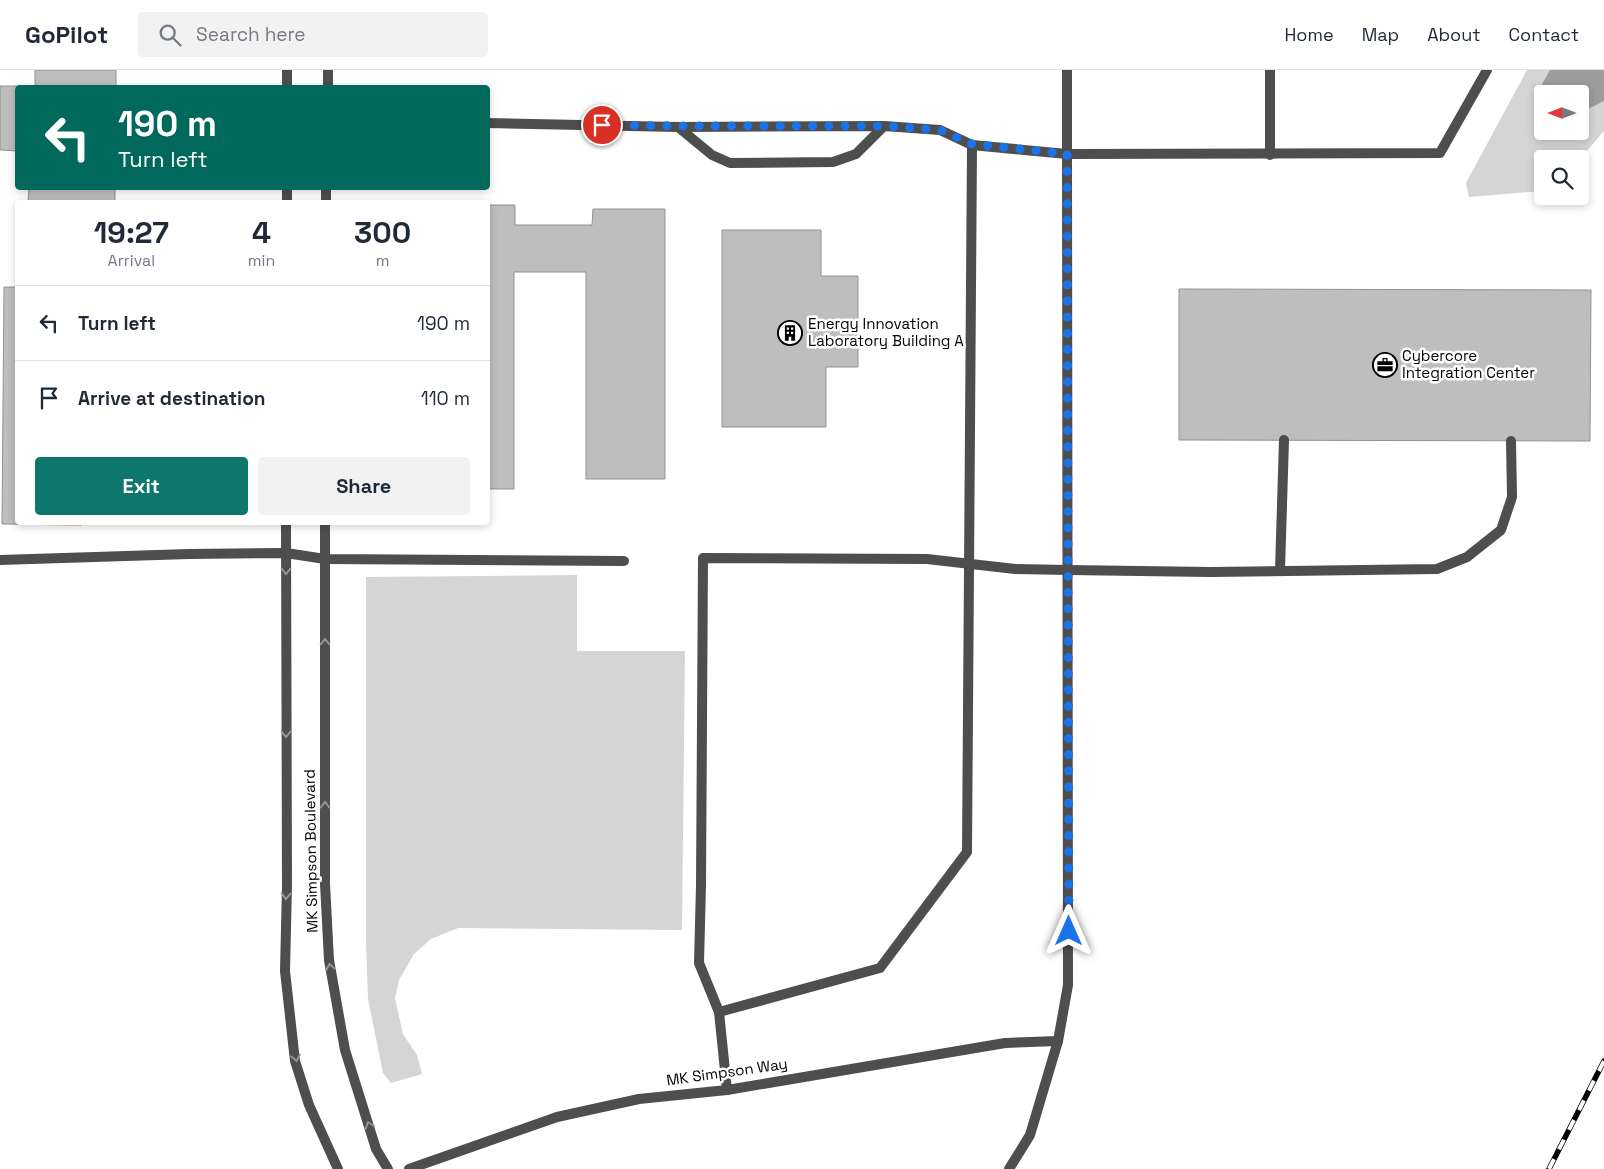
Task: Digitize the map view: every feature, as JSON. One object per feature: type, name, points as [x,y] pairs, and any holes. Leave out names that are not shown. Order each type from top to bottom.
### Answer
[{"type":"street","points":[[287,70],[287,85]]},
{"type":"street","points":[[328,70],[328,85]]},
{"type":"street","points":[[1009,1169],[1030,1134],[1058,1041],[1068,985],[1067,70]]},
{"type":"street","points":[[1270,70],[1270,154]]},
{"type":"street","points":[[490,123],[678,126],[884,126],[940,130],[972,144],[1067,154],[1440,153],[1487,70]]},
{"type":"street","points":[[678,126],[712,155],[730,162],[833,162],[856,154],[884,126]]},
{"type":"street","points":[[719,1012],[880,968],[968,852],[972,144]]},
{"type":"street","points":[[1280,570],[1284,440]]},
{"type":"street","points":[[727,1090],[719,1012],[699,963],[703,558],[927,559],[1015,570],[1200,572],[1437,570],[1467,557],[1501,530],[1512,497],[1511,441]]},
{"type":"street","name":"MK Simpson Boulevard","points":[[286,525],[285,971],[295,1061],[309,1105],[338,1169]]},
{"type":"street","name":"MK Simpson Boulevard","points":[[324,525],[325,884],[329,960],[345,1050],[376,1148],[388,1169]]},
{"type":"street","points":[[0,560],[286,553],[324,559],[624,561]]},
{"type":"street","name":"MK Simpson Way","points":[[409,1169],[557,1117],[639,1099],[727,1090],[1004,1043],[1058,1041]]},
{"type":"shaded area","points":[[1527,70],[1604,70],[1604,131],[1588,150],[1534,150],[1534,192],[1469,197],[1466,183]]},
{"type":"shaded area","points":[[1550,70],[1604,70],[1604,101],[1589,108],[1589,85],[1542,85]]},
{"type":"shaded area","points":[[577,575],[577,651],[685,651],[682,930],[458,928],[431,939],[414,954],[399,980],[395,998],[403,1034],[417,1055],[422,1074],[391,1083],[383,1073],[368,999],[366,941],[366,577]]},
{"type":"building","points":[[35,70],[116,70],[116,85],[35,85]]},
{"type":"building","points":[[0,86],[15,86],[15,151],[0,150]]},
{"type":"building","points":[[29,190],[115,190],[115,200],[28,200]]},
{"type":"building","points":[[490,205],[515,205],[515,225],[592,225],[593,209],[665,209],[665,479],[586,479],[586,272],[514,272],[514,489],[490,489]]},
{"type":"building","name":"Energy Innovation Laboratory Building A","points":[[722,230],[821,230],[821,276],[858,276],[858,367],[826,367],[826,427],[722,427]]},
{"type":"building","points":[[4,287],[15,287],[15,524],[2,524]]},
{"type":"building","name":"Cybercore Integration Center","points":[[1179,289],[1591,290],[1590,441],[1179,440]]},
{"type":"railway","points":[[1549,1169],[1604,1061]]},
{"type":"place","name":"Energy Innovation Laboratory Building A","points":[[790,333]]},
{"type":"place","name":"Cybercore Integration Center","points":[[1385,365]]},
{"type":"route","points":[[602,125],[884,126],[940,130],[972,144],[1067,154],[1069,931]]}]
